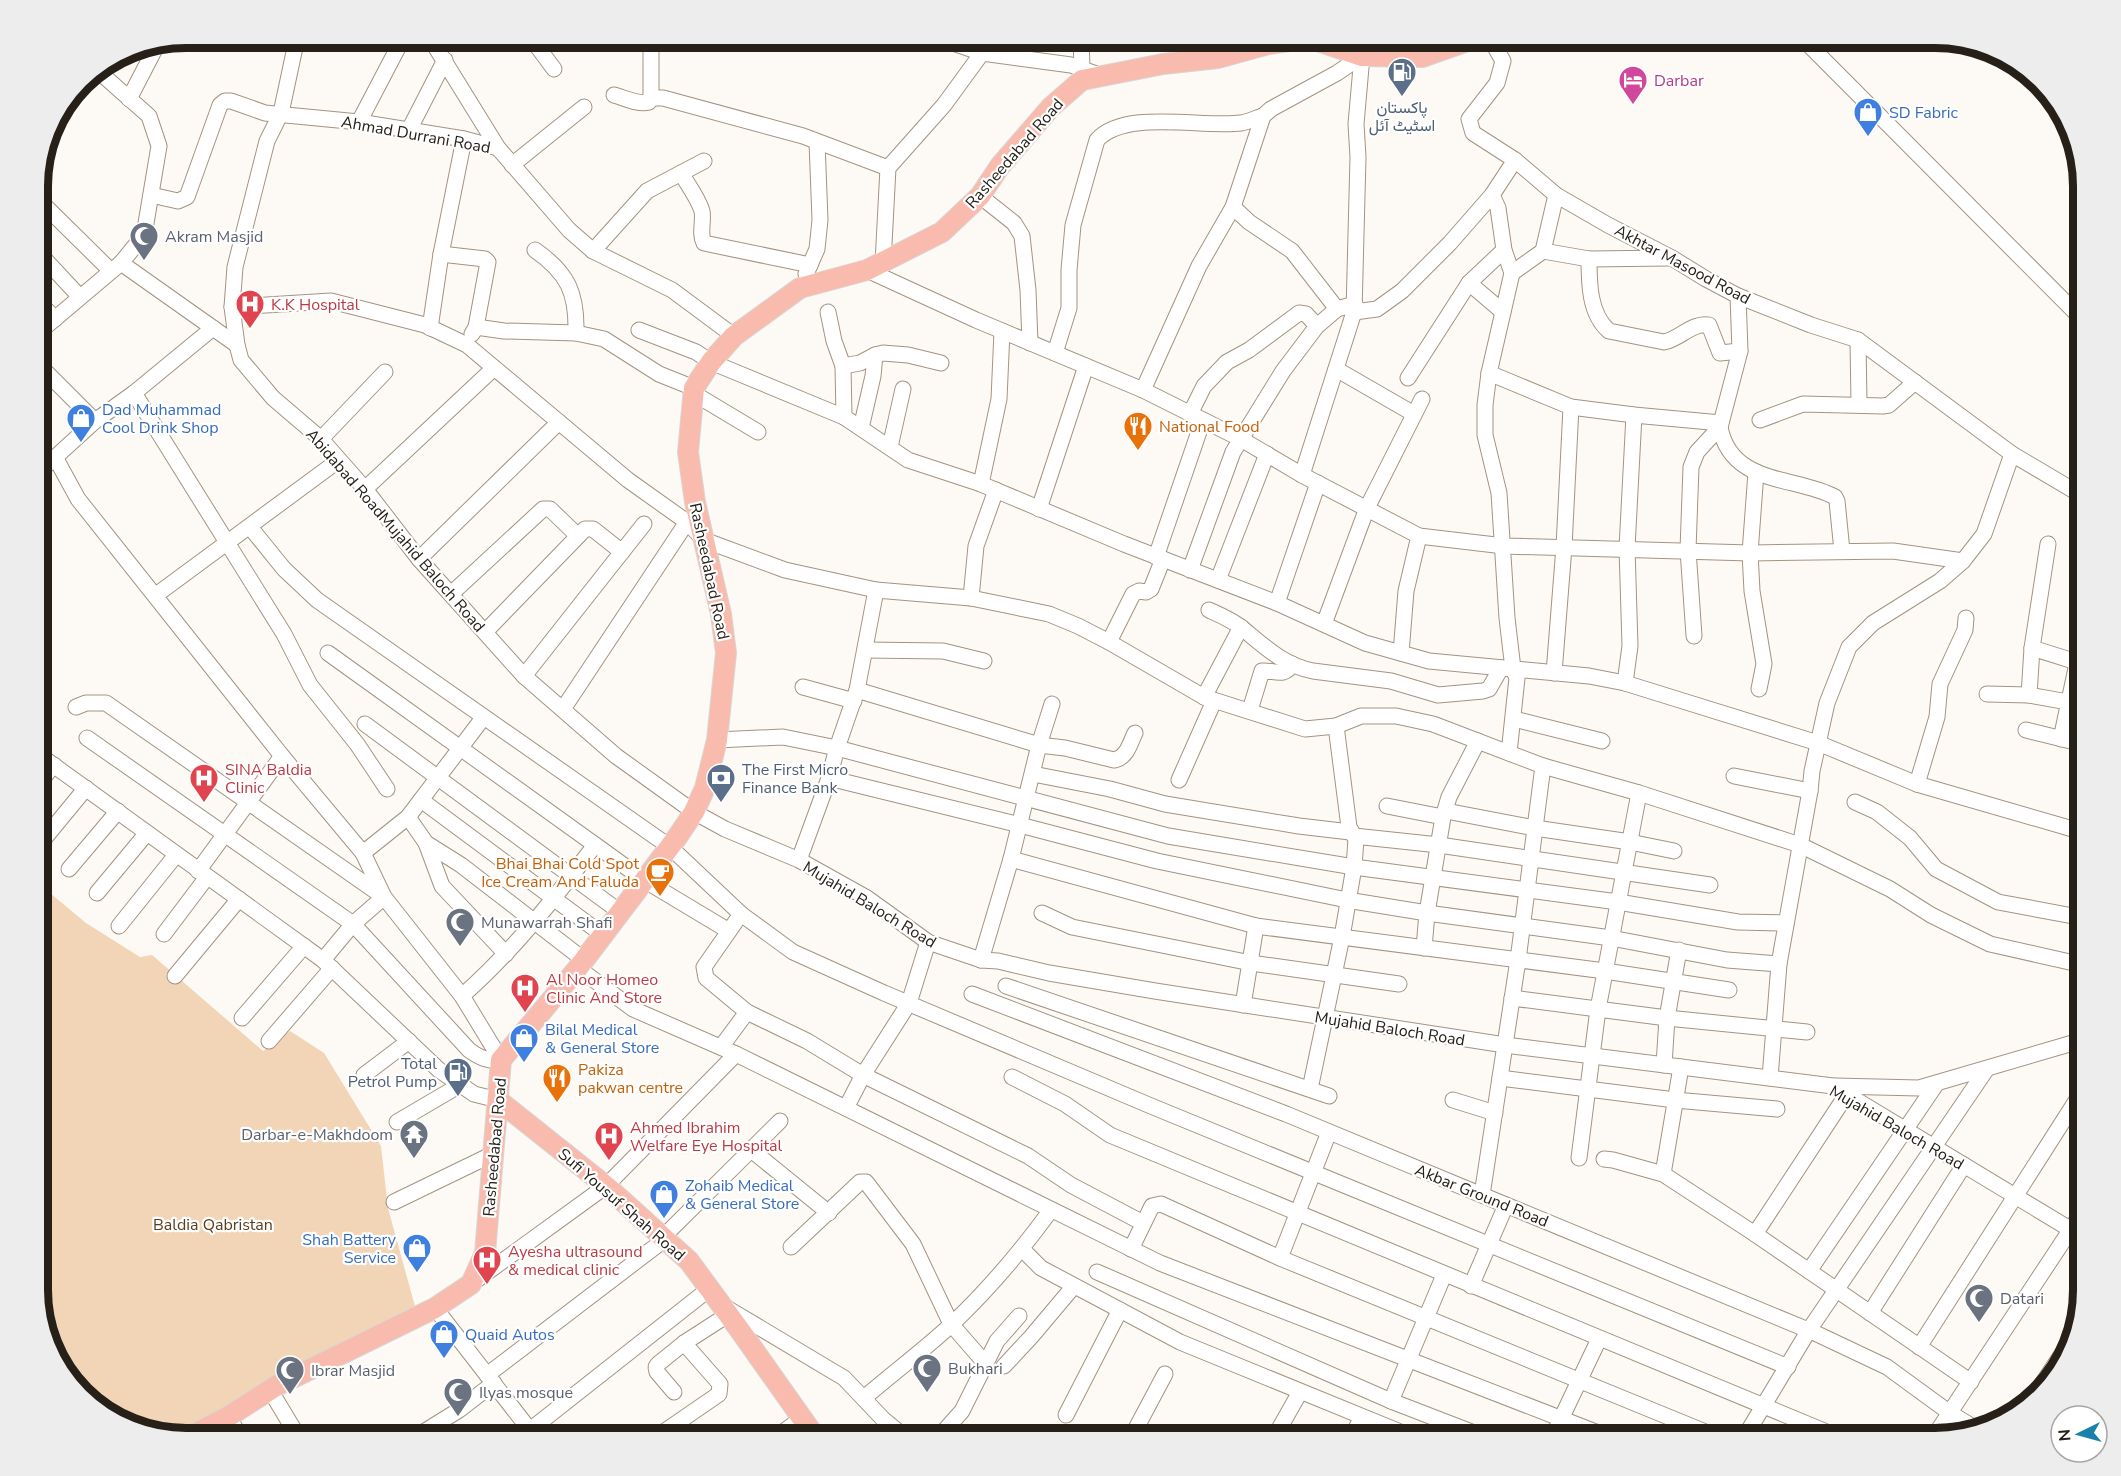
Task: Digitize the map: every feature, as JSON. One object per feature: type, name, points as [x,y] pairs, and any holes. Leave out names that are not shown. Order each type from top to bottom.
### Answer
[{"type":"main road","name":"Rasheedabad Road","points":[[471,1284],[485,1253],[501,1060],[581,964],[670,847],[694,812],[705,788],[717,740],[726,653],[721,614],[695,502],[687,452],[694,391],[711,363],[734,336],[800,288],[875,267],[942,232],[980,196],[1000,166],[1052,107],[1082,81],[1163,64],[1218,58],[1246,48]]},
{"type":"main road","name":"Rasheedabad Road","points":[[1338,48],[1362,56],[1422,57]]},
{"type":"main road","points":[[1422,57],[1432,48]]},
{"type":"main road","points":[[1422,57],[1448,48]]},
{"type":"main road","name":"Sufi Yousuf Shah Road","points":[[498,1100],[606,1186],[689,1261],[809,1428]]},
{"type":"main road","points":[[206,1428],[270,1390],[435,1308],[471,1284]]},
{"type":"street","name":"Abidabad RoadMujahid Baloch Road","points":[[295,48],[281,113],[267,141],[235,267],[232,307],[241,360],[273,398],[321,439],[365,489],[419,559],[524,676],[616,756],[694,812]]},
{"type":"street","points":[[359,122],[398,48]]},
{"type":"street","points":[[439,48],[498,148]]},
{"type":"street","points":[[538,48],[554,69]]},
{"type":"street","points":[[614,95],[646,104],[649,102],[651,98],[651,48]]},
{"type":"street","points":[[969,48],[982,52],[1071,65],[1102,76]]},
{"type":"street","points":[[1081,48],[1082,69]]},
{"type":"street","name":"Akhtar Masood Road","points":[[1496,48],[1503,61],[1497,83],[1469,119],[1473,133],[1515,160],[1556,195],[1706,279],[1738,296],[1811,325],[1858,340],[2013,454],[2073,489]]},
{"type":"street","points":[[1812,48],[2073,309]]},
{"type":"street","points":[[129,99],[153,52]]},
{"type":"street","points":[[982,52],[944,105],[888,168],[875,267],[1002,331],[1143,390],[1242,439],[1302,475],[1419,536],[1504,546],[1750,553],[1893,551],[1963,561]]},
{"type":"street","points":[[1055,353],[1069,308],[1069,270],[1073,225],[1097,140],[1108,132],[1140,122],[1242,123],[1263,116],[1362,56]]},
{"type":"street","points":[[1302,475],[1354,308],[1358,157],[1356,124],[1362,56]]},
{"type":"street","points":[[409,130],[445,60]]},
{"type":"street","points":[[48,325],[116,267],[144,235],[159,146],[148,116],[104,75]]},
{"type":"street","points":[[651,98],[663,98],[817,142],[888,168]]},
{"type":"street","name":"Ahmad Durrani Road","points":[[151,195],[178,201],[187,197],[220,105],[225,101],[265,113],[359,122],[464,139],[498,148],[569,230],[593,252],[672,290],[734,336]]},
{"type":"street","points":[[512,165],[584,106]]},
{"type":"street","points":[[1143,390],[1199,266],[1233,207],[1263,116]]},
{"type":"street","points":[[430,328],[441,254],[464,139]]},
{"type":"street","points":[[800,288],[817,249],[820,220],[817,142]]},
{"type":"street","points":[[1190,570],[1233,452],[1283,371],[1317,326],[1337,309],[1377,309],[1402,291],[1450,243],[1492,195],[1515,160]]},
{"type":"street","points":[[593,252],[647,191],[704,161]]},
{"type":"street","points":[[681,173],[701,207],[704,220],[702,239],[704,243],[810,265]]},
{"type":"street","points":[[1209,610],[1241,627],[1263,647],[1292,664],[1312,671],[1391,681],[1438,695],[1490,689],[1507,668],[1504,546],[1499,493],[1485,435],[1485,405],[1489,373],[1512,273],[1504,250],[1498,208],[1492,195]]},
{"type":"street","points":[[1512,273],[1543,251],[1556,195]]},
{"type":"street","points":[[980,196],[1014,223],[1022,236],[1028,290],[1030,343]]},
{"type":"street","points":[[1233,207],[1249,222],[1292,250],[1337,309]]},
{"type":"street","points":[[48,208],[116,267],[237,345]]},
{"type":"street","points":[[535,250],[552,262],[572,294],[576,309],[576,333]]},
{"type":"street","points":[[1408,378],[1469,283],[1504,250]]},
{"type":"street","points":[[1543,251],[1589,259],[1672,258]]},
{"type":"street","points":[[441,254],[485,259],[488,262],[476,327],[467,345]]},
{"type":"street","points":[[1589,259],[1590,294],[1604,327],[1609,331],[1664,342],[1670,341],[1686,330],[1705,324],[1709,325],[1720,353],[1740,351]]},
{"type":"street","points":[[48,263],[80,297]]},
{"type":"street","points":[[1469,283],[1503,312]]},
{"type":"street","points":[[1694,636],[1688,550],[1692,460],[1721,425],[1740,351],[1738,296]]},
{"type":"street","points":[[232,307],[331,301],[430,328],[467,345],[628,480],[687,522],[704,540],[785,570],[876,590],[971,598],[1049,614],[1109,642],[1209,699],[1305,729],[1336,726],[1361,716],[1396,716],[1433,724],[1543,766],[1639,793],[1800,845],[1890,889],[1931,915],[1990,944],[2073,963]]},
{"type":"street","points":[[48,312],[55,319]]},
{"type":"street","points":[[828,312],[834,341],[843,366],[844,417]]},
{"type":"street","points":[[1109,642],[1133,594],[1151,589],[1204,386],[1227,363],[1249,350],[1299,313],[1306,314],[1317,326]]},
{"type":"street","points":[[476,327],[504,331],[576,333],[604,339],[659,374],[694,391],[758,432]]},
{"type":"street","points":[[48,465],[95,421],[134,393],[213,328]]},
{"type":"street","points":[[639,330],[696,352],[711,363],[844,417],[908,460],[989,487],[1159,558],[1277,603],[1365,643],[1429,661],[1589,676],[1625,683],[1818,743],[1917,784],[2073,829]]},
{"type":"street","points":[[971,598],[976,546],[989,487],[999,399],[1002,331]]},
{"type":"street","points":[[1858,340],[1859,404]]},
{"type":"street","points":[[843,366],[860,363],[883,353],[908,355],[941,363]]},
{"type":"street","points":[[861,428],[873,376],[875,355]]},
{"type":"street","points":[[1039,509],[1086,366]]},
{"type":"street","points":[[365,489],[494,368]]},
{"type":"street","points":[[1336,369],[1414,414]]},
{"type":"street","points":[[321,439],[385,372]]},
{"type":"street","points":[[1489,373],[1570,407],[1721,425]]},
{"type":"street","points":[[48,374],[95,421]]},
{"type":"street","points":[[1760,420],[1803,404],[1889,405],[1915,382]]},
{"type":"street","points":[[890,447],[903,389]]},
{"type":"street","points":[[134,393],[284,634],[310,686],[357,744],[387,789]]},
{"type":"street","points":[[1324,624],[1367,507],[1422,399]]},
{"type":"street","points":[[1554,673],[1564,547],[1570,407]]},
{"type":"street","points":[[1625,683],[1630,646],[1627,549],[1634,415]]},
{"type":"street","points":[[419,559],[559,422]]},
{"type":"street","points":[[1721,425],[1729,449],[1743,465],[1756,472],[1835,497],[1842,551]]},
{"type":"street","points":[[1218,580],[1267,454]]},
{"type":"street","points":[[1770,1078],[1779,964],[1827,703],[1849,647],[1874,622],[1940,581],[1963,561],[1984,534],[2013,454]]},
{"type":"street","points":[[56,458],[78,499],[282,756],[363,853],[384,897],[462,996],[501,1060],[489,1061],[479,1058],[469,1050],[353,924],[87,738]]},
{"type":"street","points":[[156,595],[250,528],[339,460]]},
{"type":"street","points":[[1756,472],[1750,553],[1752,591],[1764,664],[1759,689]]},
{"type":"street","points":[[1277,603],[1318,483]]},
{"type":"street","points":[[451,594],[543,509],[550,509],[578,536]]},
{"type":"street","points":[[563,710],[687,522]]},
{"type":"street","points":[[524,676],[644,524]]},
{"type":"street","points":[[250,528],[284,569],[317,600],[670,847],[741,914],[793,952],[909,1004],[1788,1367]]},
{"type":"street","points":[[485,632],[585,529],[593,529],[622,552]]},
{"type":"street","points":[[1401,653],[1406,591],[1419,536]]},
{"type":"street","points":[[2029,695],[2032,648],[2048,544]]},
{"type":"street","points":[[799,860],[856,695],[876,590]]},
{"type":"street","points":[[1917,784],[1937,717],[1940,684],[1965,630],[1966,618]]},
{"type":"street","points":[[1179,780],[1209,699],[1241,627]]},
{"type":"street","points":[[2032,648],[2073,660]]},
{"type":"street","points":[[865,650],[944,651],[984,661]]},
{"type":"street","points":[[328,653],[644,880],[729,931]]},
{"type":"street","points":[[1250,710],[1259,675],[1262,672],[1281,674],[1289,670],[1292,664]]},
{"type":"street","points":[[1507,668],[1517,678],[1509,753]]},
{"type":"street","points":[[2061,739],[2073,685]]},
{"type":"street","points":[[803,687],[856,695],[1039,745],[1065,748],[1114,760],[1124,757],[1135,733]]},
{"type":"street","points":[[1987,694],[2029,695],[2068,702]]},
{"type":"street","points":[[76,707],[86,703],[106,703],[384,897]]},
{"type":"street","points":[[981,960],[1011,859],[1039,745],[1052,704]]},
{"type":"street","points":[[363,853],[408,817],[483,718]]},
{"type":"street","points":[[1514,719],[1602,741]]},
{"type":"street","points":[[365,724],[620,912]]},
{"type":"street","points":[[1310,1089],[1342,937],[1354,867],[1356,839],[1352,834],[1336,726]]},
{"type":"street","points":[[2026,730],[2073,742]]},
{"type":"street","points":[[717,740],[783,737],[837,748],[1168,836],[1354,867],[1618,902],[1738,922],[1786,922]]},
{"type":"street","points":[[1425,948],[1427,913],[1449,797],[1478,741]]},
{"type":"street","points":[[164,934],[203,874],[225,834],[282,756]]},
{"type":"street","points":[[48,761],[328,964],[439,1070],[474,1094],[498,1100]]},
{"type":"street","points":[[48,772],[54,765]]},
{"type":"street","points":[[1482,1195],[1518,960],[1543,766]]},
{"type":"street","points":[[1033,774],[1110,789],[1165,804],[1299,826],[1710,885]]},
{"type":"street","points":[[1734,776],[1810,791]]},
{"type":"street","points":[[829,778],[1157,861],[1347,900],[1611,938],[1727,960],[1779,964]]},
{"type":"street","points":[[48,834],[86,788]]},
{"type":"street","points":[[1579,1158],[1591,1056],[1605,970],[1639,793]]},
{"type":"street","points":[[421,800],[603,935]]},
{"type":"street","points":[[1855,801],[1877,812],[1910,838],[1936,869],[1998,902],[2073,916]]},
{"type":"street","points":[[1387,806],[1630,842],[1674,851]]},
{"type":"street","points":[[69,869],[118,811]]},
{"type":"street","name":"Mujahid Baloch Road","points":[[694,812],[725,829],[799,860],[867,898],[928,942],[981,960],[998,961],[1049,973],[1243,1005],[1505,1046],[1833,1086],[2073,1230]]},
{"type":"street","points":[[408,817],[426,843],[442,886],[506,954]]},
{"type":"street","points":[[97,892],[147,833]]},
{"type":"street","points":[[426,843],[461,865],[534,923],[633,1009],[736,1054],[1160,1263],[1586,1428]]},
{"type":"street","points":[[462,996],[492,970],[534,923],[595,845]]},
{"type":"street","points":[[119,926],[176,855]]},
{"type":"street","points":[[1011,859],[1256,926],[1605,970],[1729,990]]},
{"type":"street","points":[[269,1041],[328,964],[353,924],[384,897]]},
{"type":"street","points":[[176,976],[239,899]]},
{"type":"street","points":[[741,914],[704,967],[704,973],[706,978],[747,1012],[807,1041],[863,1075],[1028,1156],[1071,1185],[1143,1224]]},
{"type":"street","points":[[1042,914],[1072,927],[1251,963],[1399,984]]},
{"type":"street","points":[[1243,1005],[1256,926]]},
{"type":"street","points":[[846,1108],[863,1075],[909,1004],[928,942]]},
{"type":"street","points":[[242,1018],[304,946]]},
{"type":"street","points":[[1664,1065],[1667,1018],[1679,950]]},
{"type":"street","points":[[1006,986],[1329,1096]]},
{"type":"street","name":"Akbar Ground Road","points":[[972,994],[1329,1132],[1809,1330],[1887,1367],[1968,1424]]},
{"type":"street","points":[[1512,998],[1667,1018],[1807,1032]]},
{"type":"street","points":[[721,1047],[747,1012]]},
{"type":"street","points":[[364,1075],[409,1041]]},
{"type":"street","points":[[1833,1086],[1919,1088],[2073,1043]]},
{"type":"street","points":[[471,1284],[606,1186],[736,1054]]},
{"type":"street","points":[[1663,1174],[1680,1067]]},
{"type":"street","points":[[1750,1428],[1809,1330],[1986,1070]]},
{"type":"street","points":[[1012,1077],[1065,1104],[1110,1135],[1813,1428]]},
{"type":"street","points":[[1500,1078],[1675,1100],[1777,1109]]},
{"type":"street","points":[[1809,1271],[1937,1083]]},
{"type":"street","points":[[397,1122],[460,1085]]},
{"type":"street","points":[[1755,1234],[1847,1094]]},
{"type":"street","points":[[1453,1100],[1494,1113]]},
{"type":"street","points":[[1919,1347],[2073,1107]]},
{"type":"street","points":[[430,1428],[459,1410],[490,1379],[663,1239],[780,1120]]},
{"type":"street","points":[[1280,1258],[1329,1132]]},
{"type":"street","points":[[750,1149],[829,1213]]},
{"type":"street","points":[[394,1202],[493,1154]]},
{"type":"street","points":[[1604,1160],[1613,1160],[1663,1174],[1971,1382]]},
{"type":"street","points":[[1870,1313],[1964,1165]]},
{"type":"street","points":[[791,1247],[860,1182],[866,1182],[913,1244],[951,1324],[985,1363]]},
{"type":"street","points":[[1131,1249],[1152,1206],[1161,1204],[1280,1258],[1695,1428]]},
{"type":"street","points":[[1471,1286],[1506,1205]]},
{"type":"street","points":[[864,1398],[951,1324],[1022,1249],[1051,1210]]},
{"type":"street","points":[[1940,1428],[2073,1240]]},
{"type":"street","points":[[1022,1249],[1041,1268],[1180,1342],[1362,1417],[1382,1428]]},
{"type":"street","points":[[1097,1272],[1391,1401],[1461,1428]]},
{"type":"street","points":[[1391,1401],[1444,1275]]},
{"type":"street","points":[[1004,1366],[1074,1286]]},
{"type":"street","points":[[674,1392],[657,1372],[656,1367],[684,1343],[720,1302]]},
{"type":"street","points":[[720,1302],[844,1378],[894,1428]]},
{"type":"street","points":[[540,1428],[720,1302]]},
{"type":"street","points":[[435,1308],[490,1379],[524,1428]]},
{"type":"street","points":[[1066,1415],[1120,1310]]},
{"type":"street","points":[[947,1428],[962,1411],[997,1341],[1019,1316]]},
{"type":"street","points":[[1556,1428],[1599,1339]]},
{"type":"street","points":[[673,1428],[718,1394],[720,1389],[720,1384],[684,1343]]},
{"type":"street","points":[[1136,1428],[1165,1374]]},
{"type":"street","points":[[270,1390],[293,1428]]},
{"type":"street","points":[[1280,1428],[1300,1392]]},
{"type":"street","points":[[229,1416],[235,1428]]},
{"type":"street","points":[[1356,1428],[1362,1417]]},
{"type":"street","points":[[788,1428],[802,1418]]},
{"type":"green space","name":"Baldia Qabristan","points":[[48,891],[86,923],[140,957],[152,955],[263,1051],[290,1031],[324,1053],[381,1146],[388,1208],[419,1321],[207,1428],[168,1427],[125,1414],[109,1405],[82,1381],[66,1359],[59,1343],[48,1299]]},
{"type":"place","name":"پاکستان اسٹیٹ آئل","points":[[1402,98]]},
{"type":"place","name":"Darbar","points":[[1633,106]]},
{"type":"place","name":"SD Fabric","points":[[1868,138]]},
{"type":"place","name":"Akram Masjid","points":[[144,262]]},
{"type":"place","name":"K.K Hospital","points":[[250,330]]},
{"type":"place","name":"Dad Muhammad Cool Drink Shop","points":[[81,444]]},
{"type":"place","name":"National Food","points":[[1138,452]]},
{"type":"place","name":"SINA Baldia Clinic","points":[[204,804]]},
{"type":"place","name":"The First Micro Finance Bank","points":[[721,804]]},
{"type":"place","name":"Bhai Bhai Cold Spot Ice Cream And Faluda","points":[[660,898]]},
{"type":"place","name":"Munawarrah Shafi","points":[[460,948]]},
{"type":"place","name":"Al Noor Homeo Clinic And Store","points":[[525,1014]]},
{"type":"place","name":"Bilal Medical & General Store","points":[[524,1064]]},
{"type":"place","name":"Total Petrol Pump","points":[[458,1098]]},
{"type":"place","name":"Pakiza pakwan centre","points":[[557,1104]]},
{"type":"place","name":"Darbar-e-Makhdoom","points":[[414,1160]]},
{"type":"place","name":"Ahmed Ibrahim Welfare Eye Hospital","points":[[609,1162]]},
{"type":"place","name":"Zohaib Medical & General Store","points":[[664,1220]]},
{"type":"place","name":"Shah Battery Service","points":[[417,1274]]},
{"type":"place","name":"Ayesha ultrasound & medical clinic","points":[[487,1286]]},
{"type":"place","name":"Datari","points":[[1979,1324]]},
{"type":"place","name":"Quaid Autos","points":[[444,1360]]},
{"type":"place","name":"Bukhari","points":[[927,1394]]},
{"type":"place","name":"Ibrar Masjid","points":[[290,1396]]},
{"type":"place","name":"Ilyas mosque","points":[[458,1418]]}]
